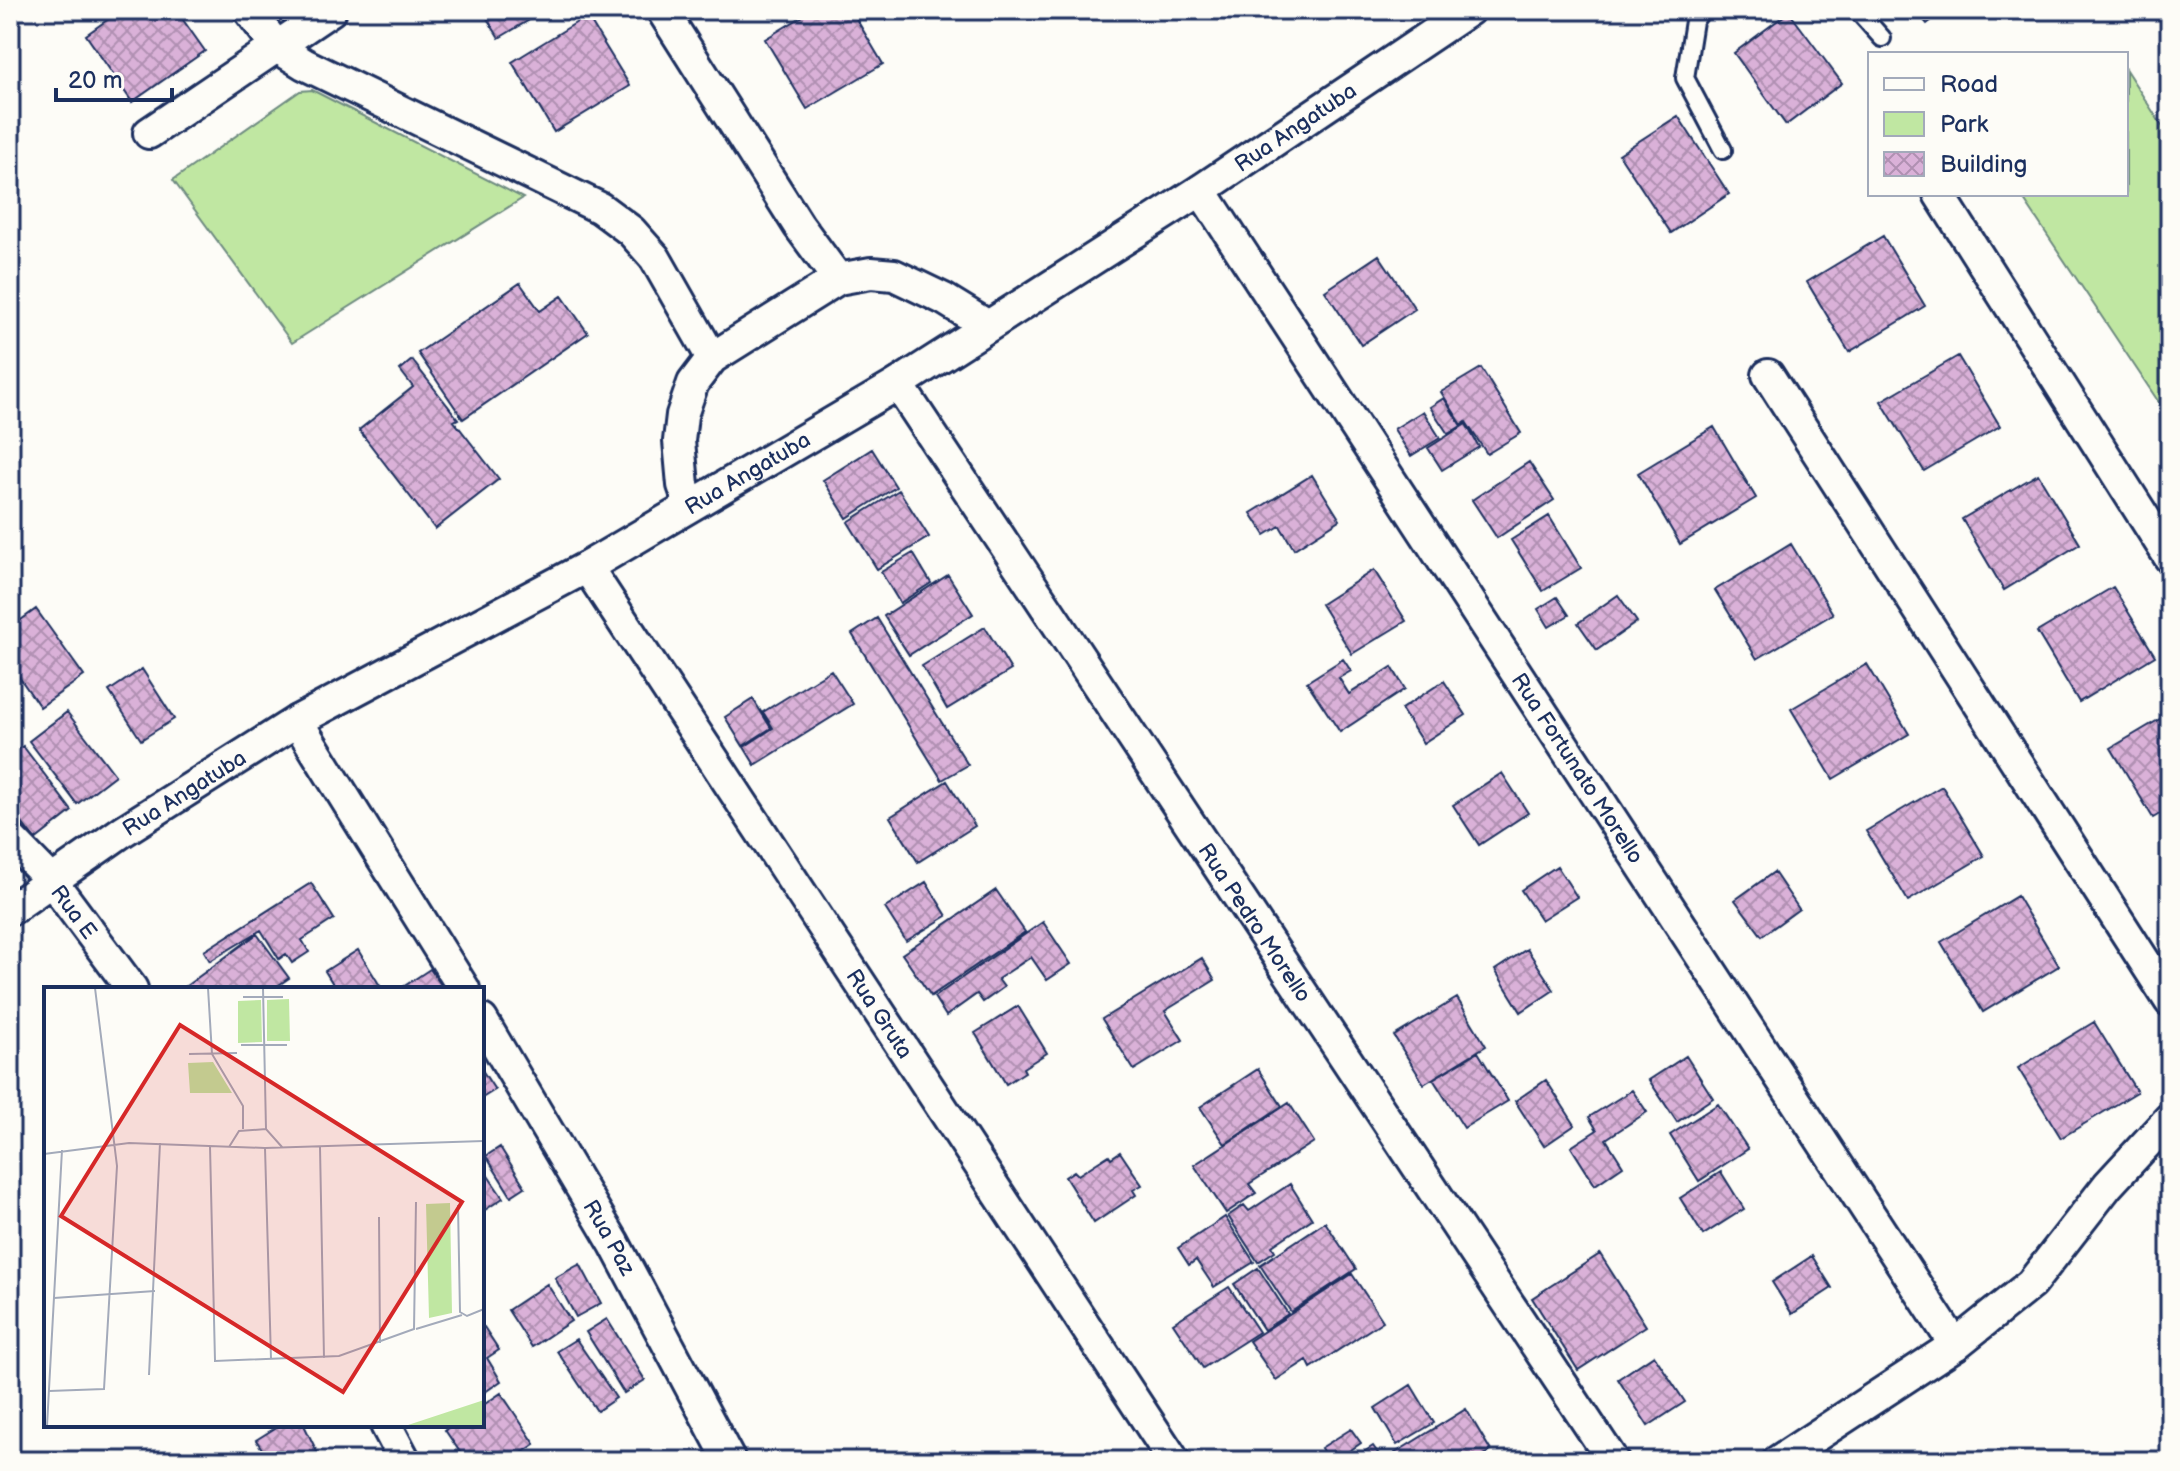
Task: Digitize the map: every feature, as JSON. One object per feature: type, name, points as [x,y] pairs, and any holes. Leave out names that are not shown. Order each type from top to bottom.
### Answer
[{"type":"street","points":[[249,10],[277,47],[304,64],[600,208],[631,231],[655,258],[712,358]]},
{"type":"street","points":[[149,133],[331,10]]},
{"type":"street","points":[[662,10],[799,226],[838,279]]},
{"type":"street","name":"Rua Angatuba","points":[[10,910],[123,831],[297,721],[587,567],[898,384],[1201,190],[1469,10]]},
{"type":"street","name":"Rua Fortunato Morello","points":[[1201,190],[1955,1345]]},
{"type":"street","points":[[1940,196],[2170,558]]},
{"type":"street","points":[[690,505],[683,485],[679,441],[682,415],[693,383],[712,358],[838,279],[871,273],[894,275],[944,299],[988,326]]},
{"type":"street","points":[[1768,375],[2170,1001]]},
{"type":"street","name":"Rua Pedro Morello","points":[[898,384],[1613,1461]]},
{"type":"street","name":"Rua Gruta","points":[[587,567],[1174,1461]]},
{"type":"street","points":[[297,721],[463,987]]},
{"type":"street","name":"Rua E","points":[[10,838],[51,880],[131,987]]},
{"type":"street","name":"Rua Paz","points":[[484,1023],[614,1243],[730,1461]]},
{"type":"street","points":[[1778,1461],[1955,1345],[2031,1284],[2108,1185],[2170,1118]]},
{"type":"street","points":[[387,1427],[405,1461]]},
{"type":"lane","points":[[1702,10],[1694,21],[1685,78],[1723,150]]},
{"type":"lane","points":[[1857,10],[1882,38]]},
{"type":"green space","points":[[2128,73],[2170,138],[2170,419],[2021,196],[2128,196]]},
{"type":"green space","points":[[312,90],[523,198],[292,343],[173,180],[300,91]]},
{"type":"building","points":[[121,10],[176,10],[205,51],[132,102],[86,35]]},
{"type":"building","points":[[482,10],[546,10],[499,38]]},
{"type":"building","points":[[813,10],[851,10],[883,64],[807,109],[765,39]]},
{"type":"building","points":[[1915,10],[1945,10],[1927,24]]},
{"type":"building","points":[[1789,12],[1842,83],[1786,125],[1734,53]]},
{"type":"building","points":[[587,16],[630,86],[554,132],[512,62]]},
{"type":"building","points":[[1678,116],[1729,194],[1671,233],[1619,154]]},
{"type":"building","points":[[1883,236],[1925,306],[1849,352],[1807,282]]},
{"type":"building","points":[[1379,255],[1415,309],[1361,345],[1325,291]]},
{"type":"building","points":[[520,283],[540,311],[562,296],[588,333],[463,419],[418,353]]},
{"type":"building","points":[[1958,356],[2000,426],[1924,471],[1881,401]]},
{"type":"building","points":[[412,360],[499,479],[435,529],[359,430],[413,387],[400,370]]},
{"type":"building","points":[[1481,368],[1521,433],[1487,454],[1466,422],[1462,425],[1441,392]]},
{"type":"building","points":[[1444,398],[1461,426],[1448,434],[1430,407]]},
{"type":"building","points":[[1423,411],[1440,438],[1411,456],[1394,429]]},
{"type":"building","points":[[1466,424],[1479,447],[1442,470],[1428,448]]},
{"type":"building","points":[[1714,427],[1756,498],[1680,544],[1638,473]]},
{"type":"building","points":[[872,449],[896,487],[847,518],[823,480]]},
{"type":"building","points":[[1529,462],[1554,500],[1497,538],[1472,500]]},
{"type":"building","points":[[2038,474],[2080,544],[2004,590],[1962,519]]},
{"type":"building","points":[[1312,475],[1340,520],[1294,549],[1280,526],[1265,535],[1251,513]]},
{"type":"building","points":[[899,490],[929,537],[877,569],[848,522]]},
{"type":"building","points":[[1549,516],[1581,568],[1543,591],[1511,540]]},
{"type":"building","points":[[1791,544],[1833,614],[1757,659],[1715,590]]},
{"type":"building","points":[[913,553],[931,583],[900,603],[881,572]]},
{"type":"building","points":[[1374,570],[1406,621],[1352,654],[1321,604]]},
{"type":"building","points":[[948,575],[973,614],[909,655],[884,616]]},
{"type":"building","points":[[2113,587],[2155,656],[2079,702],[2037,632]]},
{"type":"building","points":[[1618,595],[1637,622],[1597,650],[1578,623]]},
{"type":"building","points":[[1557,597],[1569,615],[1549,627],[1538,609]]},
{"type":"building","points":[[36,609],[84,676],[40,707],[10,664],[10,628]]},
{"type":"building","points":[[877,618],[968,765],[942,780],[852,634]]},
{"type":"building","points":[[985,627],[1011,670],[947,709],[922,666]]},
{"type":"building","points":[[1343,659],[1351,671],[1339,678],[1349,694],[1392,667],[1405,689],[1340,732],[1307,682]]},
{"type":"building","points":[[1867,664],[1909,734],[1833,779],[1791,709]]},
{"type":"building","points":[[142,669],[174,719],[141,740],[109,691]]},
{"type":"building","points":[[831,670],[853,704],[755,765],[744,747],[773,728],[763,712]]},
{"type":"building","points":[[1444,681],[1466,715],[1423,743],[1401,709]]},
{"type":"building","points":[[753,699],[771,728],[743,746],[725,717]]},
{"type":"building","points":[[67,712],[115,775],[77,804],[29,741]]},
{"type":"building","points":[[2170,713],[2170,808],[2153,818],[2111,748]]},
{"type":"building","points":[[23,746],[72,811],[35,840],[10,807],[10,756]]},
{"type":"building","points":[[1502,773],[1528,813],[1479,845],[1453,805]]},
{"type":"building","points":[[947,781],[975,826],[918,862],[890,817]]},
{"type":"building","points":[[1942,786],[1984,856],[1908,901],[1866,831]]},
{"type":"building","points":[[1557,866],[1577,897],[1541,920],[1521,890]]},
{"type":"building","points":[[1774,872],[1799,909],[1762,936],[1735,900]]},
{"type":"building","points":[[926,882],[947,916],[906,941],[885,908]]},
{"type":"building","points":[[311,883],[334,919],[302,940],[309,952],[292,963],[286,954],[279,959],[261,930],[210,961],[204,951]]},
{"type":"building","points":[[996,890],[1025,932],[931,996],[902,954]]},
{"type":"building","points":[[2017,896],[2059,966],[1983,1012],[1941,942]]},
{"type":"building","points":[[1043,922],[1071,964],[1047,980],[1031,957],[998,979],[1004,987],[983,1002],[977,994],[946,1016],[934,997]]},
{"type":"building","points":[[257,934],[289,978],[276,987],[185,987]]},
{"type":"building","points":[[1527,949],[1554,990],[1521,1012],[1495,970]]},
{"type":"building","points":[[358,950],[381,987],[335,987],[325,971]]},
{"type":"building","points":[[1202,958],[1215,980],[1165,1011],[1183,1040],[1134,1070],[1102,1019]]},
{"type":"building","points":[[430,969],[443,987],[403,987]]},
{"type":"building","points":[[1457,998],[1486,1046],[1424,1084],[1394,1036]]},
{"type":"building","points":[[1018,1006],[1047,1053],[1023,1068],[1025,1072],[1006,1084],[975,1033]]},
{"type":"building","points":[[2094,1022],[2137,1092],[2061,1138],[2018,1068]]},
{"type":"building","points":[[1478,1052],[1508,1101],[1464,1128],[1433,1079]]},
{"type":"building","points":[[1686,1056],[1713,1098],[1677,1122],[1649,1080]]},
{"type":"building","points":[[1258,1069],[1282,1106],[1225,1144],[1200,1107]]},
{"type":"building","points":[[484,1073],[495,1090],[484,1097]]},
{"type":"building","points":[[1546,1080],[1575,1125],[1544,1146],[1515,1101]]},
{"type":"building","points":[[1632,1090],[1647,1112],[1606,1139],[1623,1166],[1595,1185],[1571,1147],[1597,1130],[1589,1117]]},
{"type":"building","points":[[1289,1103],[1314,1142],[1249,1184],[1256,1193],[1226,1213],[1194,1165]]},
{"type":"building","points":[[1718,1104],[1748,1149],[1699,1181],[1670,1135]]},
{"type":"building","points":[[500,1147],[525,1187],[511,1196],[486,1156]]},
{"type":"building","points":[[1120,1152],[1142,1185],[1133,1190],[1136,1195],[1094,1223],[1065,1177],[1074,1171],[1078,1175],[1109,1155],[1111,1158]]},
{"type":"building","points":[[484,1170],[503,1198],[484,1211]]},
{"type":"building","points":[[1721,1172],[1744,1209],[1703,1235],[1680,1198]]},
{"type":"building","points":[[1290,1184],[1312,1219],[1272,1246],[1275,1251],[1258,1262],[1228,1216],[1244,1205],[1249,1211]]},
{"type":"building","points":[[1225,1217],[1254,1262],[1214,1287],[1196,1260],[1189,1265],[1178,1248]]},
{"type":"building","points":[[1325,1222],[1356,1269],[1291,1312],[1260,1265]]},
{"type":"building","points":[[1600,1254],[1646,1326],[1578,1370],[1532,1298]]},
{"type":"building","points":[[1812,1256],[1832,1288],[1792,1314],[1772,1282]]},
{"type":"building","points":[[580,1264],[601,1303],[576,1317],[555,1278]]},
{"type":"building","points":[[1258,1268],[1288,1314],[1264,1330],[1234,1284]]},
{"type":"building","points":[[1352,1274],[1383,1321],[1311,1368],[1307,1360],[1276,1380],[1249,1341]]},
{"type":"building","points":[[547,1284],[571,1321],[532,1347],[508,1310]]},
{"type":"building","points":[[1229,1287],[1259,1332],[1203,1368],[1173,1323]]},
{"type":"building","points":[[607,1319],[645,1380],[624,1393],[586,1332]]},
{"type":"building","points":[[484,1327],[499,1350],[487,1358],[501,1381],[484,1393]]},
{"type":"building","points":[[576,1339],[616,1398],[597,1411],[557,1351]]},
{"type":"building","points":[[1654,1355],[1685,1402],[1648,1426],[1618,1379]]},
{"type":"building","points":[[1411,1385],[1434,1423],[1397,1445],[1375,1408]]},
{"type":"building","points":[[501,1393],[535,1444],[510,1461],[466,1461],[445,1430],[450,1427],[484,1427],[484,1405]]},
{"type":"building","points":[[1466,1409],[1491,1451],[1474,1461],[1400,1461],[1395,1453]]},
{"type":"building","points":[[277,1427],[305,1427],[319,1456],[311,1461],[270,1461],[256,1440]]},
{"type":"building","points":[[1351,1429],[1361,1443],[1335,1461],[1329,1461],[1321,1448]]},
{"type":"building","points":[[1373,1446],[1380,1456],[1372,1461],[1350,1461]]}]
